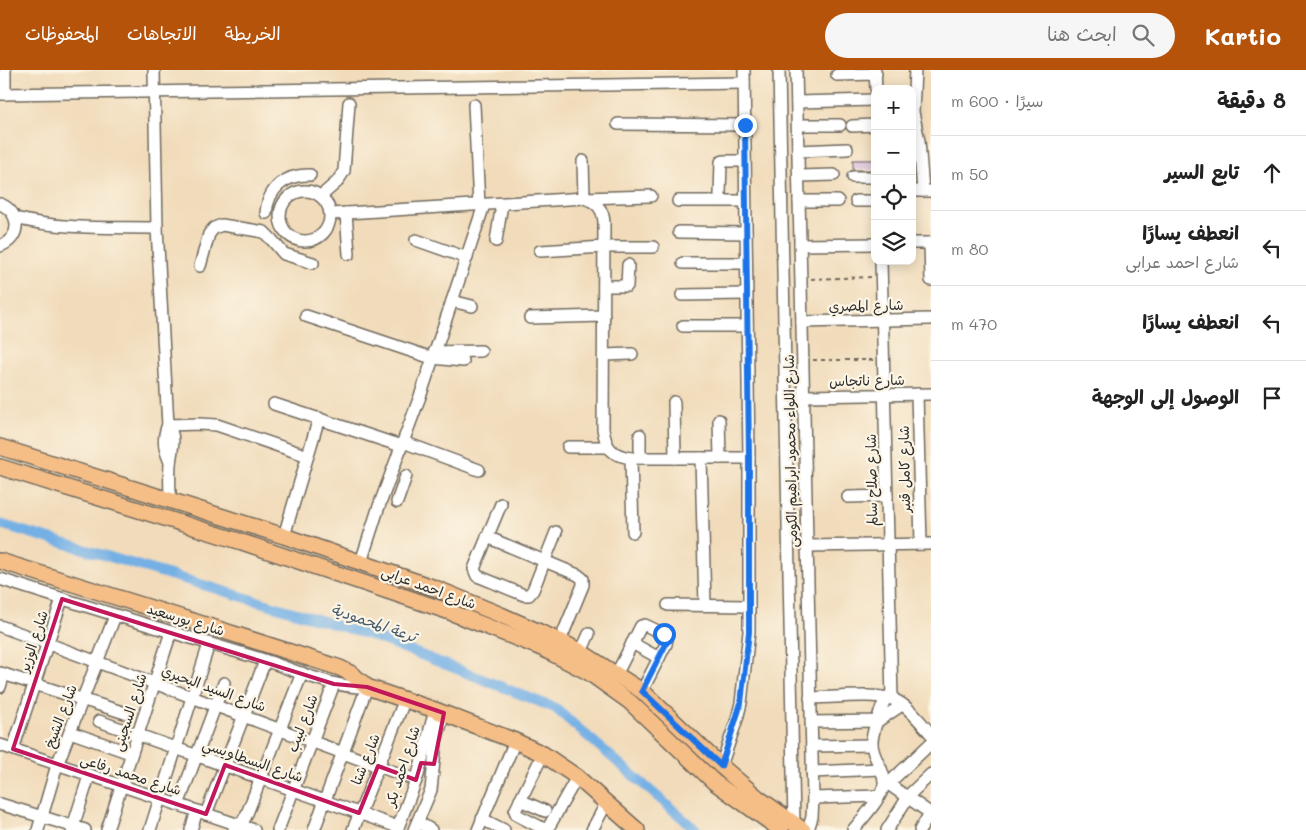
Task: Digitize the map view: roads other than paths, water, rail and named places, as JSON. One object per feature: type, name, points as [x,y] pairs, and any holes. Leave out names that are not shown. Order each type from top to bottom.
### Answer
[{"type":"main road","name":"شارع احمد عرابى","points":[[0,447],[284,536],[360,562],[472,602],[560,641],[617,673],[642,691],[721,766],[753,802]]},
{"type":"main road","name":"شارع احمد عرابى","points":[[0,467],[242,542],[450,612],[542,648],[588,672],[630,702],[714,782],[753,802],[792,828]]},
{"type":"main road","name":"شارع بورسعيد","points":[[0,561],[340,668],[352,674],[367,687],[405,699],[515,741],[543,754],[577,777],[636,830]]},
{"type":"street","points":[[5,70],[3,94],[744,83]]},
{"type":"street","points":[[154,70],[157,228],[168,425],[164,446],[170,462],[170,500]]},
{"type":"street","points":[[721,766],[741,703],[749,632],[749,458],[744,70]]},
{"type":"street","points":[[779,70],[792,828]]},
{"type":"street","name":"شارع اللواء محمود ابراهيم الكومى","points":[[796,70],[813,798],[812,816],[808,830]]},
{"type":"street","points":[[914,70],[913,112],[919,141],[922,191]]},
{"type":"street","points":[[837,74],[876,72],[876,85]]},
{"type":"street","points":[[797,102],[871,100]]},
{"type":"street","points":[[321,196],[337,182],[344,171],[349,103]]},
{"type":"street","points":[[360,562],[467,258],[481,205],[474,105]]},
{"type":"street","points":[[618,124],[745,125]]},
{"type":"street","points":[[798,125],[840,126]]},
{"type":"street","points":[[852,126],[871,126]]},
{"type":"street","points":[[798,151],[847,149]]},
{"type":"street","points":[[584,161],[584,198]]},
{"type":"street","points":[[720,194],[722,162],[745,161]]},
{"type":"street","points":[[266,213],[269,198],[277,186],[293,176],[310,175]]},
{"type":"street","points":[[799,176],[834,175]]},
{"type":"street","points":[[853,176],[871,176]]},
{"type":"street","points":[[277,186],[288,198]]},
{"type":"street","points":[[304,191],[313,192],[321,196],[328,204],[331,214],[326,230],[313,240],[302,241],[291,237],[283,229],[280,218],[282,207],[288,198],[295,193],[304,191]]},
{"type":"street","points":[[331,214],[584,198],[651,196]]},
{"type":"street","points":[[584,198],[593,201],[599,206],[603,214],[603,429],[608,447],[615,453],[635,458],[749,458]]},
{"type":"street","points":[[678,201],[745,201]]},
{"type":"street","points":[[800,201],[838,201]]},
{"type":"street","points":[[856,201],[871,201]]},
{"type":"street","points":[[0,204],[8,207],[15,218],[16,224],[13,237],[0,246]]},
{"type":"street","points":[[496,241],[502,204]]},
{"type":"street","points":[[346,213],[349,254]]},
{"type":"street","points":[[15,218],[48,225],[157,228]]},
{"type":"street","points":[[200,266],[209,234],[214,228],[227,225],[259,230],[282,224]]},
{"type":"street","points":[[259,230],[268,236],[284,254],[313,263]]},
{"type":"street","points":[[679,232],[746,233]]},
{"type":"street","points":[[416,240],[467,258]]},
{"type":"street","points":[[916,244],[931,243],[931,280]]},
{"type":"street","points":[[800,245],[871,244]]},
{"type":"street","points":[[540,251],[604,247],[653,247]]},
{"type":"street","points":[[683,263],[746,263]]},
{"type":"street","points":[[604,286],[627,286],[628,264]]},
{"type":"street","name":"شارع صلاح سالم","points":[[872,745],[878,721],[889,698],[888,545],[881,265]]},
{"type":"street","points":[[682,295],[746,294]]},
{"type":"street","points":[[452,301],[472,306]]},
{"type":"street","points":[[306,316],[433,355],[464,362]]},
{"type":"street","points":[[530,318],[604,316]]},
{"type":"street","name":"شارع المصري","points":[[802,322],[931,319]]},
{"type":"street","points":[[683,326],[747,326]]},
{"type":"street","points":[[433,355],[481,351]]},
{"type":"street","points":[[604,355],[632,354]]},
{"type":"street","name":"شارع كامل قنبر","points":[[917,394],[926,544]]},
{"type":"street","name":"شارع ناتجاس","points":[[804,396],[931,394]]},
{"type":"street","points":[[674,402],[675,458]]},
{"type":"street","points":[[274,404],[479,470]]},
{"type":"street","points":[[284,536],[319,418]]},
{"type":"street","points":[[719,420],[720,458]]},
{"type":"street","points":[[168,425],[217,425],[308,456]]},
{"type":"street","points":[[633,532],[635,458],[640,435]]},
{"type":"street","points":[[568,447],[608,447]]},
{"type":"street","points":[[701,458],[705,605]]},
{"type":"street","points":[[388,481],[405,481],[397,502]]},
{"type":"street","points":[[848,497],[887,496]]},
{"type":"street","points":[[501,504],[474,570],[477,576],[524,595],[529,595],[533,590],[556,532]]},
{"type":"street","points":[[488,537],[578,575],[584,582],[560,641]]},
{"type":"street","points":[[807,546],[926,544]]},
{"type":"street","name":"شارع بورسعيد","points":[[0,579],[115,616],[265,660],[334,684],[356,688],[367,687]]},
{"type":"street","name":"شارع الوزير","points":[[13,749],[62,599]]},
{"type":"street","points":[[668,605],[749,606]]},
{"type":"street","name":"شارع الشيخ","points":[[38,830],[57,765],[115,616]]},
{"type":"street","points":[[617,673],[642,625],[646,625],[664,634],[667,641],[642,691]]},
{"type":"street","name":"شارع السيد البحيري","points":[[0,626],[378,766],[417,777],[433,777]]},
{"type":"street","name":"شارع السجينى","points":[[106,830],[171,632]]},
{"type":"street","points":[[581,652],[588,634]]},
{"type":"street","points":[[632,643],[659,658]]},
{"type":"street","points":[[150,830],[209,644]]},
{"type":"street","points":[[191,830],[225,765],[265,660]]},
{"type":"street","points":[[236,828],[246,816],[302,673]]},
{"type":"street","points":[[0,687],[2,674],[125,713]]},
{"type":"street","points":[[178,805],[224,683]]},
{"type":"street","name":"شارع لبيب","points":[[278,830],[334,684]]},
{"type":"street","points":[[314,830],[367,687]]},
{"type":"street","points":[[810,698],[889,698],[902,705],[931,734]]},
{"type":"street","name":"شارع شتا","points":[[353,830],[405,699]]},
{"type":"street","points":[[811,722],[878,721],[902,705]]},
{"type":"street","name":"شارع احمد بكر","points":[[397,828],[440,712]]},
{"type":"street","name":"شارع احمد بكر","points":[[416,826],[431,790],[440,712]]},
{"type":"street","name":"شارع البسطاويسي","points":[[99,721],[360,813],[397,828]]},
{"type":"street","points":[[70,732],[130,753]]},
{"type":"street","points":[[504,830],[480,825],[515,741]]},
{"type":"street","points":[[854,830],[879,796],[886,782],[931,743]]},
{"type":"street","name":"شارع محمد رفاعى","points":[[0,745],[202,812],[236,828],[254,830]]},
{"type":"street","points":[[812,746],[872,745],[886,782],[931,812],[920,830]]},
{"type":"street","points":[[543,754],[515,814],[546,830],[577,777]]},
{"type":"street","points":[[422,763],[434,764]]},
{"type":"street","points":[[812,772],[881,769]]},
{"type":"street","points":[[887,830],[907,797],[931,774]]},
{"type":"street","points":[[73,828],[89,776]]},
{"type":"street","points":[[813,798],[879,796]]},
{"type":"street","points":[[520,800],[545,812]]},
{"type":"street","points":[[592,830],[607,802]]},
{"type":"street","points":[[0,804],[73,828],[85,830]]},
{"type":"street","points":[[416,826],[431,830]]},
{"type":"waterway","name":"ترعة المحمودية","points":[[0,524],[373,636],[555,708],[696,830]]}]
